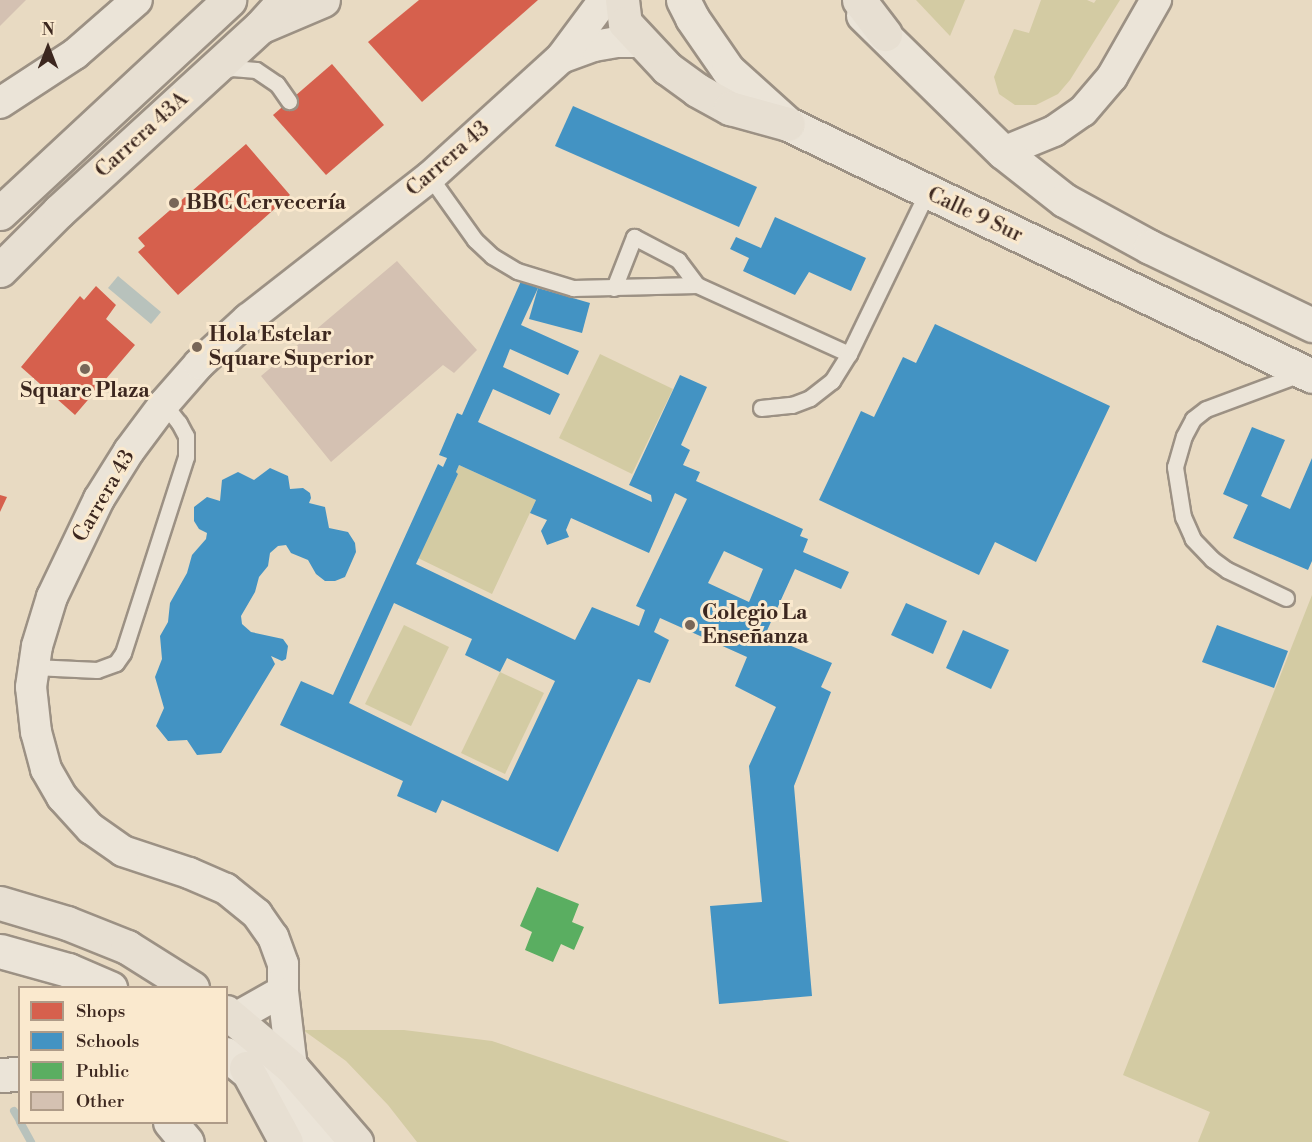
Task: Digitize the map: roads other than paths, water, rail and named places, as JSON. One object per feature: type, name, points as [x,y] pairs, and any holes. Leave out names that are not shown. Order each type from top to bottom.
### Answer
[{"type":"main road","name":"Carrera 43A","points":[[0,270],[59,211],[260,27],[284,0]]},
{"type":"main road","points":[[260,27],[323,0]]},
{"type":"main road","points":[[622,0],[625,23],[667,68],[698,90],[730,108],[788,124]]},
{"type":"main road","points":[[846,0],[885,34],[1003,152],[1040,183],[1099,220],[1312,326]]},
{"type":"main road","points":[[859,0],[885,34]]},
{"type":"main road","name":"Carrera 43A","points":[[0,213],[225,3]]},
{"type":"main road","name":"Calle 9 Sur","points":[[689,6],[728,70],[788,124],[927,193],[1309,374]]},
{"type":"main road","points":[[0,903],[67,923],[127,947],[190,986]]},
{"type":"main road","points":[[0,951],[68,970],[108,986]]},
{"type":"main road","points":[[231,1015],[292,1068],[356,1142]]},
{"type":"main road","points":[[236,1061],[286,1142]]},
{"type":"main road","points":[[236,1061],[322,1142]]},
{"type":"main road","points":[[0,1075],[18,1074]]},
{"type":"main road","points":[[172,1124],[187,1142]]},
{"type":"street","points":[[0,103],[75,54],[137,0]]},
{"type":"street","name":"Carrera 43","points":[[292,1068],[283,991],[283,964],[273,937],[257,914],[226,889],[189,873],[123,850],[91,829],[62,797],[46,769],[36,732],[32,687],[37,646],[52,597],[99,499],[129,451],[164,404],[199,364],[248,318],[430,177],[561,58],[604,0]]},
{"type":"street","points":[[1003,152],[1054,131],[1083,111],[1112,77],[1156,0]]},
{"type":"street","name":"Carrera 43","points":[[561,58],[605,44],[641,42]]},
{"type":"street","points":[[231,1015],[283,991]]},
{"type":"lane","points":[[208,75],[232,68],[256,70],[270,77],[289,101]]},
{"type":"lane","points":[[430,177],[475,240],[492,256],[517,271],[573,288],[697,285],[849,354]]},
{"type":"lane","points":[[761,408],[792,405],[810,398],[832,381],[849,354],[927,193]]},
{"type":"lane","points":[[614,288],[634,237],[678,260],[697,285]]},
{"type":"lane","points":[[1286,598],[1227,570],[1212,559],[1193,539],[1183,517],[1176,467],[1184,436],[1193,419],[1206,409],[1309,374]]},
{"type":"lane","points":[[34,666],[97,670],[116,663],[123,653],[186,457],[186,436],[164,404]]},
{"type":"waterway","points":[[14,1111],[18,1118]]},
{"type":"waterway","points":[[21,1124],[31,1142]]},
{"type":"place","name":"BBC Cervecería","points":[[174,203]]},
{"type":"place","name":"Hola Estelar Square Superior","points":[[197,347]]},
{"type":"place","name":"Square Plaza","points":[[85,369]]},
{"type":"place","name":"Colegio La Enseñanza","points":[[690,625]]}]
